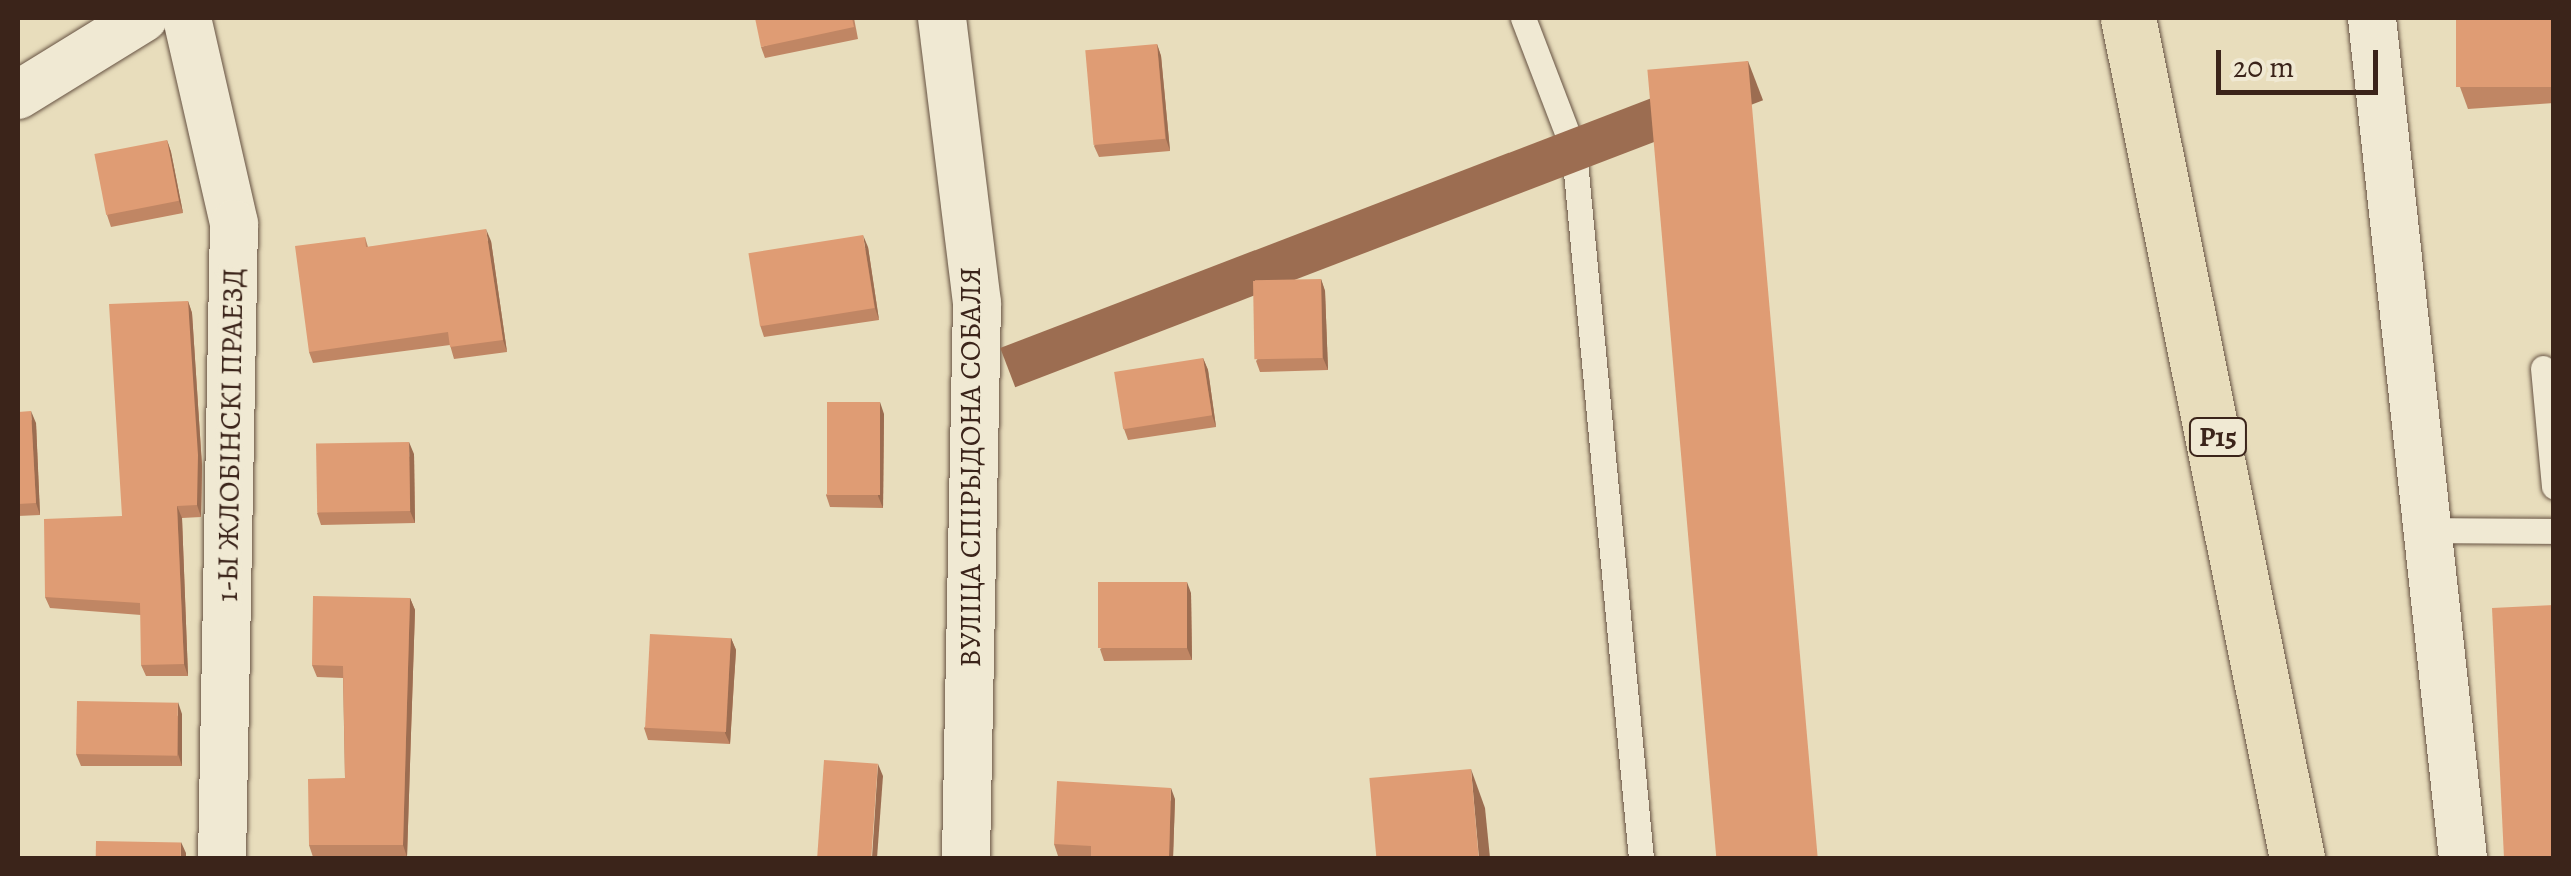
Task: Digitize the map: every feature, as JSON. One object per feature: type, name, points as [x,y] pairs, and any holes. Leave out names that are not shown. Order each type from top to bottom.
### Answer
[{"type":"main road","name":"Р15","points":[[2128,18],[2298,858]]},
{"type":"street","points":[[18,95],[143,18]]},
{"type":"street","name":"1-Ы ЖЛОБІНСКІ ПРАЕЗД","points":[[187,18],[234,224],[222,858]]},
{"type":"street","name":"ВУЛІЦА СПІРЫДОНА СОБАЛЯ","points":[[942,18],[977,303],[966,858]]},
{"type":"street","points":[[2372,18],[2464,858]]},
{"type":"lane","points":[[1522,18],[1574,151],[1642,858]]},
{"type":"lane","points":[[2543,368],[2554,486]]},
{"type":"lane","points":[[2426,530],[2554,531]]},
{"type":"building","points":[[755,18],[852,18],[854,27],[761,47]]},
{"type":"building","points":[[2456,18],[2554,18],[2554,87],[2456,87]]},
{"type":"building","points":[[1157,44],[1165,139],[1094,145],[1085,50]]},
{"type":"building","points":[[1748,61],[1818,858],[1716,858],[1647,70]]},
{"type":"building","points":[[167,140],[179,201],[106,215],[94,154]]},
{"type":"building","points":[[486,229],[503,340],[450,347],[448,332],[309,352],[295,246],[365,237],[366,247]]},
{"type":"building","points":[[863,235],[875,308],[760,326],[748,253]]},
{"type":"building","points":[[1321,279],[1322,358],[1254,359],[1253,280]]},
{"type":"building","points":[[188,301],[198,455],[197,505],[177,506],[184,664],[141,665],[140,603],[45,597],[44,519],[122,516],[109,304]]},
{"type":"building","points":[[1203,358],[1212,415],[1123,429],[1114,372]]},
{"type":"building","points":[[827,402],[880,402],[880,495],[827,495]]},
{"type":"building","points":[[31,411],[36,503],[18,504],[18,412]]},
{"type":"building","points":[[409,442],[410,511],[317,513],[316,444]]},
{"type":"building","points":[[1098,582],[1187,582],[1187,648],[1098,648]]},
{"type":"building","points":[[313,596],[410,598],[403,845],[309,845],[308,779],[345,778],[343,666],[312,665]]},
{"type":"building","points":[[2554,605],[2554,858],[2504,858],[2492,608]]},
{"type":"building","points":[[650,634],[731,638],[726,732],[645,728]]},
{"type":"building","points":[[77,701],[178,703],[177,756],[76,754]]},
{"type":"building","points":[[824,760],[878,764],[871,858],[817,858]]},
{"type":"building","points":[[1471,769],[1479,858],[1376,858],[1369,778]]},
{"type":"building","points":[[1057,781],[1171,788],[1169,858],[1091,858],[1091,846],[1054,844]]},
{"type":"building","points":[[96,841],[181,842],[181,858],[96,858]]}]
